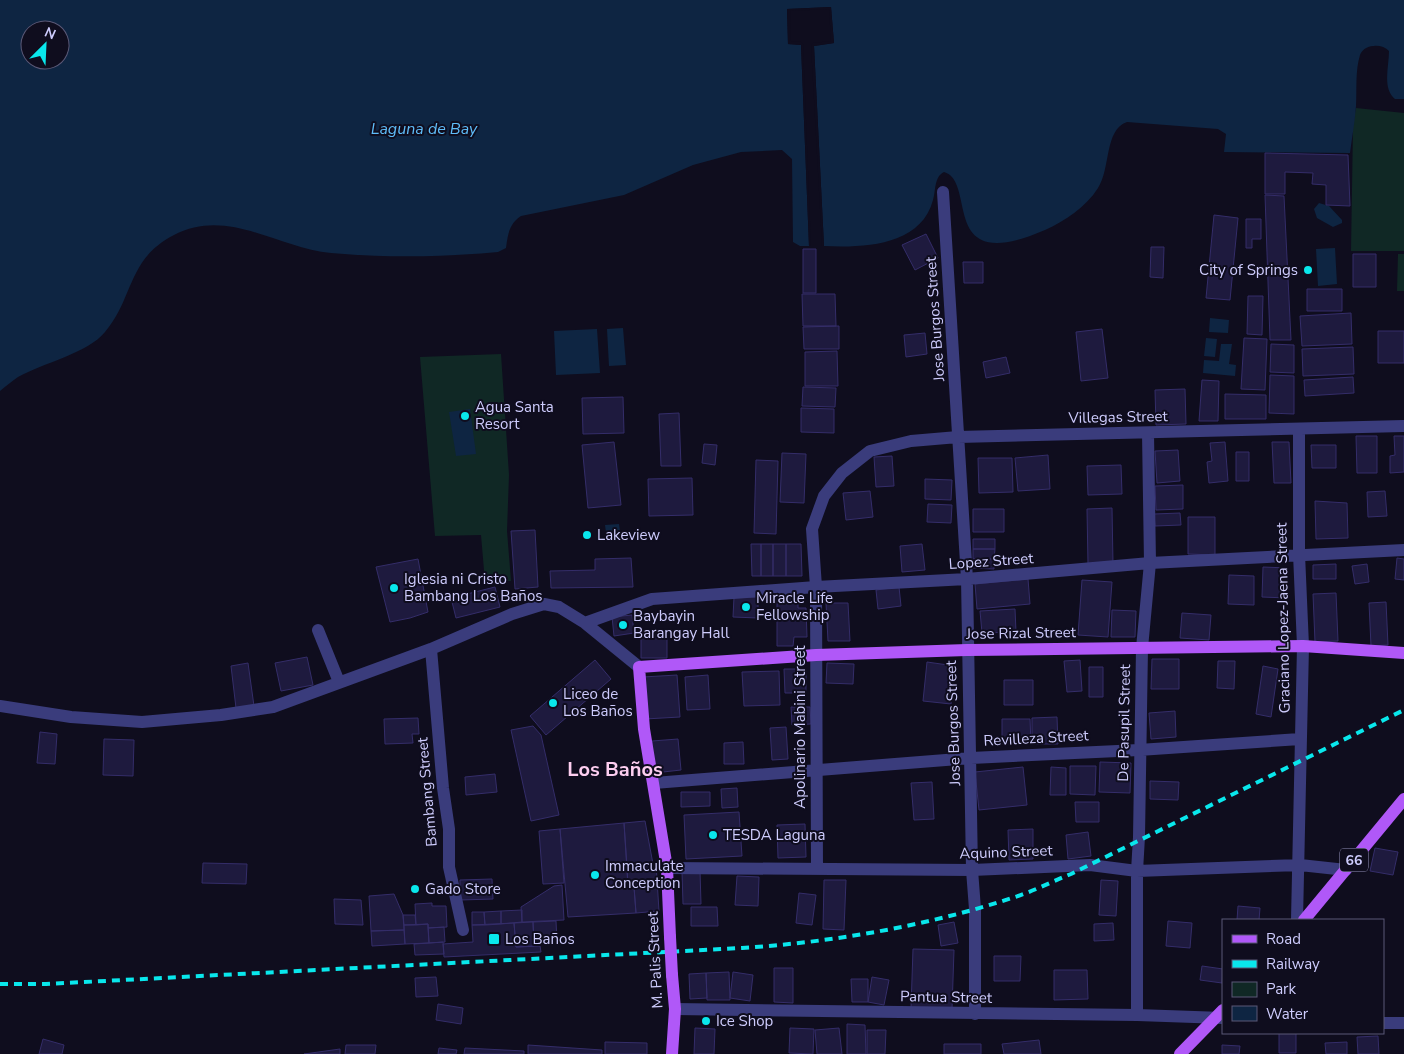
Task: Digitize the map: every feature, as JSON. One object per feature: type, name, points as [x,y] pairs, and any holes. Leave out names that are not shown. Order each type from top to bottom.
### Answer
[{"type":"main road","name":"Jose Rizal Street","points":[[639,667],[816,655],[967,650],[1303,646],[1404,653]]},
{"type":"main road","name":"M. Palis Street","points":[[639,667],[644,729],[667,868],[675,1009],[672,1054]]},
{"type":"main road","name":"66","points":[[1305,919],[1404,799]]},
{"type":"main road","points":[[1180,1054],[1220,1015]]},
{"type":"street","name":"Jose Burgos Street","points":[[943,192],[967,580],[972,870],[976,909],[974,1014]]},
{"type":"street","name":"Villegas Street","points":[[842,474],[870,451],[911,441],[958,437],[1404,426]]},
{"type":"street","name":"Graciano Lopez-Jaena Street","points":[[1297,919],[1300,866],[1300,739],[1303,646],[1298,554],[1299,430]]},
{"type":"street","name":"De Pasupil Street","points":[[1137,1015],[1136,871],[1139,837],[1139,750],[1142,648],[1150,563],[1148,433]]},
{"type":"street","name":"Apolinario Mabini Street","points":[[816,869],[816,587],[812,529],[824,496],[842,474]]},
{"type":"street","name":"Lopez Street","points":[[585,622],[652,599],[816,587],[967,580],[1150,563],[1404,550]]},
{"type":"street","points":[[0,706],[71,716],[142,722],[221,715],[273,707],[431,649],[512,614],[544,604],[559,606],[585,622],[639,667]]},
{"type":"street","points":[[318,630],[339,682]]},
{"type":"street","name":"Bambang Street","points":[[431,649],[442,788],[449,829],[449,867],[463,930]]},
{"type":"street","name":"Revilleza Street","points":[[654,783],[971,758],[1139,750],[1300,739]]},
{"type":"street","name":"Aquino Street","points":[[667,868],[972,870],[1090,864],[1136,871],[1300,866],[1346,870]]},
{"type":"street","name":"Pantua Street","points":[[675,1009],[974,1014],[1220,1015]]},
{"type":"street","points":[[1384,1022],[1404,1023]]},
{"type":"green space","points":[[1356,108],[1404,113],[1404,251],[1351,251],[1353,126]]},
{"type":"green space","points":[[1398,254],[1404,254],[1404,291],[1397,291]]},
{"type":"green space","name":"Agua Santa Resort","points":[[501,354],[509,475],[507,531],[511,581],[485,582],[481,535],[435,536],[420,357]]},
{"type":"water","name":"Laguna de Bay","points":[[0,0],[1404,0],[1404,99],[1395,99],[1391,95],[1387,83],[1389,51],[1386,48],[1373,46],[1362,51],[1357,67],[1356,112],[1350,153],[1224,152],[1226,134],[1218,129],[1127,122],[1120,126],[1111,141],[1102,180],[1093,195],[1074,213],[1045,230],[1011,241],[988,242],[975,235],[967,222],[954,179],[944,172],[938,177],[933,200],[926,215],[916,227],[904,235],[889,241],[856,246],[824,246],[814,46],[834,43],[831,7],[787,9],[788,44],[801,45],[809,246],[800,246],[793,242],[792,159],[782,150],[741,152],[693,165],[624,195],[521,216],[508,234],[506,248],[498,252],[415,256],[331,253],[311,250],[233,227],[214,225],[194,228],[174,235],[147,256],[139,267],[114,319],[105,332],[97,339],[77,352],[18,377],[0,391]]},
{"type":"water","points":[[1319,203],[1329,206],[1342,220],[1342,223],[1333,227],[1317,218],[1314,209]]},
{"type":"water","points":[[1335,248],[1337,284],[1318,286],[1316,249]]},
{"type":"water","points":[[1210,318],[1229,320],[1228,333],[1209,332]]},
{"type":"water","points":[[623,328],[626,365],[609,366],[607,329]]},
{"type":"water","points":[[597,329],[600,373],[556,375],[554,331]]},
{"type":"water","points":[[1206,338],[1217,339],[1215,357],[1204,356]]},
{"type":"water","points":[[1221,344],[1232,344],[1229,364],[1236,365],[1235,376],[1203,373],[1204,360],[1219,361]]},
{"type":"water","points":[[470,409],[476,454],[456,456],[449,412]]},
{"type":"water","points":[[619,524],[621,539],[607,540],[605,525]]},
{"type":"pier","points":[[831,7],[834,43],[814,46],[824,246],[822,246],[811,45],[813,43],[831,41],[829,9],[790,11],[791,41],[803,44],[811,246],[809,246],[801,45],[788,44],[787,9]]},
{"type":"building","points":[[1265,153],[1348,155],[1350,206],[1326,205],[1326,185],[1312,184],[1313,173],[1285,172],[1285,194],[1265,194]]},
{"type":"building","points":[[1265,195],[1284,196],[1291,340],[1270,340]]},
{"type":"building","points":[[1214,215],[1238,218],[1230,300],[1206,298]]},
{"type":"building","points":[[1246,219],[1261,219],[1261,239],[1252,239],[1252,248],[1246,248]]},
{"type":"building","points":[[926,234],[938,258],[915,270],[902,245]]},
{"type":"building","points":[[1151,247],[1164,247],[1163,278],[1150,277]]},
{"type":"building","points":[[803,249],[816,249],[816,293],[803,293]]},
{"type":"building","points":[[1353,254],[1376,254],[1376,287],[1353,287]]},
{"type":"building","points":[[963,262],[983,262],[983,283],[964,283]]},
{"type":"building","points":[[1307,289],[1342,289],[1342,311],[1307,311]]},
{"type":"building","points":[[802,294],[835,294],[836,326],[803,326]]},
{"type":"building","points":[[1248,296],[1263,296],[1262,335],[1247,334]]},
{"type":"building","points":[[1351,313],[1352,344],[1302,346],[1300,316]]},
{"type":"building","points":[[839,326],[839,349],[804,349],[803,327]]},
{"type":"building","points":[[1102,329],[1108,378],[1081,381],[1076,332]]},
{"type":"building","points":[[1378,331],[1404,331],[1404,363],[1378,363]]},
{"type":"building","points":[[925,333],[927,354],[906,357],[904,335]]},
{"type":"building","points":[[1244,338],[1267,339],[1265,390],[1241,389]]},
{"type":"building","points":[[1271,344],[1294,345],[1294,373],[1270,372]]},
{"type":"building","points":[[1353,347],[1354,374],[1303,376],[1302,349]]},
{"type":"building","points":[[837,351],[838,386],[805,386],[805,352]]},
{"type":"building","points":[[1006,357],[1010,373],[986,378],[983,362]]},
{"type":"building","points":[[1270,375],[1294,376],[1294,414],[1269,413]]},
{"type":"building","points":[[1353,377],[1354,393],[1305,396],[1304,380]]},
{"type":"building","points":[[1202,380],[1219,381],[1218,421],[1199,421]]},
{"type":"building","points":[[803,387],[836,388],[835,407],[802,406]]},
{"type":"building","points":[[1185,389],[1186,424],[1156,425],[1155,390]]},
{"type":"building","points":[[1225,394],[1266,395],[1266,419],[1225,419]]},
{"type":"building","points":[[623,397],[624,433],[583,434],[582,398]]},
{"type":"building","points":[[801,408],[834,409],[834,433],[801,432]]},
{"type":"building","points":[[679,413],[681,466],[661,466],[659,414]]},
{"type":"building","points":[[1356,436],[1377,436],[1377,473],[1357,473]]},
{"type":"building","points":[[1394,436],[1404,436],[1404,472],[1390,473],[1390,456],[1395,455]]},
{"type":"building","points":[[614,442],[621,505],[588,508],[582,445]]},
{"type":"building","points":[[1225,442],[1228,481],[1209,483],[1207,462],[1212,461],[1210,443]]},
{"type":"building","points":[[1272,442],[1289,442],[1291,483],[1274,483]]},
{"type":"building","points":[[704,444],[717,445],[715,465],[702,463]]},
{"type":"building","points":[[1311,445],[1336,445],[1336,468],[1312,468]]},
{"type":"building","points":[[1178,450],[1180,481],[1157,483],[1155,451]]},
{"type":"building","points":[[1236,452],[1249,452],[1249,481],[1236,481]]},
{"type":"building","points":[[782,453],[806,454],[804,503],[780,502]]},
{"type":"building","points":[[1048,455],[1050,489],[1018,491],[1015,458]]},
{"type":"building","points":[[892,456],[894,486],[876,487],[874,457]]},
{"type":"building","points":[[978,458],[1012,458],[1013,492],[979,493]]},
{"type":"building","points":[[756,460],[778,461],[776,534],[754,533]]},
{"type":"building","points":[[1121,465],[1122,494],[1088,495],[1087,466]]},
{"type":"building","points":[[692,478],[693,515],[649,516],[648,479]]},
{"type":"building","points":[[925,479],[952,480],[951,500],[925,499]]},
{"type":"building","points":[[1183,485],[1183,509],[1156,510],[1155,486]]},
{"type":"building","points":[[870,491],[873,517],[846,520],[843,493]]},
{"type":"building","points":[[1385,491],[1387,516],[1368,517],[1367,492]]},
{"type":"building","points":[[1315,501],[1347,503],[1348,538],[1316,539]]},
{"type":"building","points":[[928,504],[952,505],[951,523],[927,522]]},
{"type":"building","points":[[1112,508],[1113,564],[1088,564],[1087,509]]},
{"type":"building","points":[[973,509],[1004,509],[1004,532],[973,532]]},
{"type":"building","points":[[1180,513],[1181,525],[1155,526],[1154,514]]},
{"type":"building","points":[[1188,517],[1215,517],[1215,555],[1188,554]]},
{"type":"building","points":[[535,530],[538,587],[515,589],[511,531]]},
{"type":"building","points":[[973,539],[995,539],[995,549],[973,549]]},
{"type":"building","points":[[751,544],[761,544],[761,576],[752,576]]},
{"type":"building","points":[[761,544],[773,544],[773,576],[761,576]]},
{"type":"building","points":[[773,544],[786,544],[786,576],[773,576]]},
{"type":"building","points":[[786,544],[801,544],[802,576],[786,576]]},
{"type":"building","points":[[922,544],[925,570],[902,572],[900,546]]},
{"type":"building","points":[[973,549],[995,549],[994,559],[973,559]]},
{"type":"building","points":[[631,558],[633,587],[551,588],[550,571],[595,570],[595,559]]},
{"type":"building","points":[[1397,558],[1404,559],[1404,580],[1395,579]]},
{"type":"building","points":[[418,559],[428,612],[390,622],[376,567]]},
{"type":"building","points":[[973,559],[994,559],[994,569],[973,568]]},
{"type":"building","points":[[1336,564],[1336,579],[1313,579],[1313,565]]},
{"type":"building","points":[[1367,564],[1369,582],[1355,584],[1352,566]]},
{"type":"building","points":[[1263,567],[1288,568],[1287,598],[1262,597]]},
{"type":"building","points":[[1229,575],[1254,576],[1254,605],[1228,604]]},
{"type":"building","points":[[1028,579],[1030,604],[977,609],[975,584]]},
{"type":"building","points":[[1082,580],[1112,582],[1108,637],[1078,635]]},
{"type":"building","points":[[495,587],[500,607],[456,618],[451,598]]},
{"type":"building","points":[[899,587],[901,606],[878,609],[876,590]]},
{"type":"building","points":[[1336,593],[1338,641],[1315,642],[1313,594]]},
{"type":"building","points":[[777,594],[798,594],[798,608],[806,608],[807,637],[794,637],[793,646],[777,646]]},
{"type":"building","name":"Miracle Life Fellowship","points":[[734,597],[758,597],[758,618],[733,617]]},
{"type":"building","points":[[1386,602],[1388,645],[1371,646],[1369,603]]},
{"type":"building","points":[[826,603],[848,603],[850,641],[828,641]]},
{"type":"building","points":[[1015,609],[1016,632],[982,633],[980,611]]},
{"type":"building","points":[[1112,610],[1136,611],[1135,637],[1111,637]]},
{"type":"building","points":[[1182,613],[1211,615],[1209,640],[1180,638]]},
{"type":"building","name":"Baybayin Barangay Hall","points":[[632,615],[634,633],[614,636],[612,617]]},
{"type":"building","points":[[641,635],[667,635],[667,658],[641,658]]},
{"type":"building","points":[[307,657],[313,685],[281,691],[275,663]]},
{"type":"building","points":[[1152,659],[1179,659],[1179,689],[1151,689]]},
{"type":"building","points":[[595,660],[611,679],[546,735],[530,716]]},
{"type":"building","points":[[1080,660],[1082,691],[1067,692],[1064,661]]},
{"type":"building","points":[[1218,661],[1235,661],[1234,689],[1217,688]]},
{"type":"building","points":[[927,662],[955,666],[951,704],[923,701]]},
{"type":"building","points":[[248,663],[254,706],[236,708],[231,666]]},
{"type":"building","points":[[827,663],[854,664],[853,684],[826,683]]},
{"type":"building","points":[[1263,666],[1278,669],[1271,717],[1256,714]]},
{"type":"building","points":[[1089,667],[1103,667],[1103,697],[1089,697]]},
{"type":"building","points":[[784,669],[806,669],[806,693],[785,693]]},
{"type":"building","points":[[779,671],[780,705],[744,706],[742,672]]},
{"type":"building","points":[[677,675],[680,717],[645,719],[643,677]]},
{"type":"building","points":[[708,675],[710,709],[687,710],[685,677]]},
{"type":"building","points":[[1004,680],[1033,680],[1033,705],[1004,705]]},
{"type":"building","points":[[791,707],[810,707],[811,724],[792,725]]},
{"type":"building","points":[[1175,711],[1176,737],[1151,739],[1149,713]]},
{"type":"building","points":[[1057,717],[1058,744],[1032,744],[1032,718]]},
{"type":"building","points":[[418,718],[419,734],[412,734],[413,743],[385,744],[384,719]]},
{"type":"building","points":[[1002,719],[1030,719],[1031,744],[1002,744]]},
{"type":"building","points":[[533,726],[541,735],[559,815],[531,821],[511,730]]},
{"type":"building","points":[[786,727],[788,759],[772,760],[770,728]]},
{"type":"building","points":[[40,732],[57,734],[55,764],[37,763]]},
{"type":"building","points":[[104,739],[134,740],[133,776],[103,775]]},
{"type":"building","points":[[678,739],[681,770],[654,773],[652,741]]},
{"type":"building","points":[[743,742],[744,764],[724,764],[724,743]]},
{"type":"building","points":[[1100,762],[1131,763],[1130,793],[1099,792]]},
{"type":"building","points":[[1070,766],[1096,766],[1095,795],[1070,794]]},
{"type":"building","points":[[1023,767],[1027,805],[979,810],[975,772]]},
{"type":"building","points":[[1051,767],[1066,768],[1066,795],[1050,795]]},
{"type":"building","points":[[495,774],[497,792],[466,795],[465,777]]},
{"type":"building","points":[[1150,781],[1179,782],[1178,800],[1150,799]]},
{"type":"building","points":[[932,782],[934,819],[914,820],[911,783]]},
{"type":"building","points":[[737,788],[738,807],[722,808],[721,789]]},
{"type":"building","points":[[681,792],[710,792],[710,806],[681,807]]},
{"type":"building","points":[[1075,802],[1099,802],[1099,822],[1076,822]]},
{"type":"building","name":"TESDA Laguna","points":[[739,812],[742,856],[686,859],[684,815]]},
{"type":"building","points":[[645,821],[653,864],[627,866],[624,823]]},
{"type":"building","name":"Immaculate Conception","points":[[624,823],[628,887],[634,887],[636,913],[568,917],[560,829]]},
{"type":"building","points":[[805,824],[806,857],[778,858],[777,825]]},
{"type":"building","points":[[560,829],[564,883],[543,884],[539,831]]},
{"type":"building","points":[[1033,829],[1033,859],[1009,860],[1008,830]]},
{"type":"building","points":[[1088,832],[1091,856],[1068,859],[1066,835]]},
{"type":"building","points":[[1375,848],[1398,852],[1393,875],[1370,871]]},
{"type":"building","points":[[203,863],[247,864],[246,884],[202,883]]},
{"type":"building","points":[[656,864],[659,911],[636,913],[634,887],[628,887],[627,866]]},
{"type":"building","points":[[700,871],[701,904],[683,904],[682,872]]},
{"type":"building","points":[[737,876],[759,877],[758,906],[735,905]]},
{"type":"building","points":[[492,879],[493,899],[460,900],[460,880]]},
{"type":"building","points":[[824,880],[846,880],[844,930],[823,929]]},
{"type":"building","points":[[1101,880],[1118,881],[1116,916],[1099,915]]},
{"type":"building","points":[[562,885],[564,920],[522,922],[521,907],[554,886]]},
{"type":"building","points":[[799,893],[816,895],[812,925],[796,923]]},
{"type":"building","points":[[394,894],[403,915],[404,930],[371,931],[369,896]]},
{"type":"building","points":[[334,899],[361,900],[363,925],[335,924]]},
{"type":"building","points":[[432,903],[432,906],[446,906],[447,927],[428,928],[428,924],[416,925],[415,904]]},
{"type":"building","points":[[1238,906],[1260,908],[1259,919],[1237,919]]},
{"type":"building","points":[[691,907],[717,907],[718,926],[691,926]]},
{"type":"building","points":[[522,910],[522,922],[501,924],[501,911]]},
{"type":"building","points":[[501,911],[501,924],[485,925],[484,912]]},
{"type":"building","points":[[472,912],[484,912],[485,925],[472,925]]},
{"type":"building","points":[[403,915],[415,915],[416,925],[404,925]]},
{"type":"building","points":[[556,921],[557,942],[534,943],[533,922]]},
{"type":"building","points":[[1168,921],[1192,923],[1190,948],[1166,946]]},
{"type":"building","points":[[533,922],[534,946],[516,947],[514,923]]},
{"type":"building","points":[[954,922],[958,943],[941,946],[938,925]]},
{"type":"building","points":[[514,923],[516,947],[540,946],[541,952],[444,957],[443,944],[473,942],[472,925]]},
{"type":"building","points":[[1113,923],[1114,940],[1094,941],[1094,924]]},
{"type":"building","points":[[428,924],[429,943],[405,944],[404,925]]},
{"type":"building","points":[[444,927],[445,942],[429,943],[428,928]]},
{"type":"building","points":[[404,930],[405,944],[372,946],[371,931]]},
{"type":"building","points":[[443,942],[444,954],[415,955],[414,944]]},
{"type":"building","points":[[913,949],[954,950],[952,1009],[911,1008]]},
{"type":"building","points":[[994,956],[1021,956],[1020,981],[994,981]]},
{"type":"building","points":[[1202,966],[1222,969],[1222,983],[1200,980]]},
{"type":"building","points":[[774,968],[793,968],[793,1003],[774,1002]]},
{"type":"building","points":[[1054,970],[1087,970],[1088,999],[1054,1000]]},
{"type":"building","points":[[729,972],[730,1000],[707,1000],[706,973]]},
{"type":"building","points":[[733,972],[753,975],[750,1001],[730,998]]},
{"type":"building","points":[[706,973],[707,998],[690,999],[689,974]]},
{"type":"building","points":[[436,977],[438,996],[416,997],[415,978]]},
{"type":"building","points":[[872,977],[889,980],[884,1005],[868,1002]]},
{"type":"building","points":[[851,979],[868,979],[868,1002],[852,1002]]},
{"type":"building","points":[[438,1004],[463,1008],[461,1024],[436,1020]]},
{"type":"building","points":[[847,1024],[865,1025],[866,1054],[847,1054]]},
{"type":"building","points":[[695,1028],[715,1029],[714,1054],[694,1054]]},
{"type":"building","points":[[790,1028],[814,1029],[813,1054],[789,1053]]},
{"type":"building","points":[[839,1028],[842,1054],[817,1054],[815,1030]]},
{"type":"building","points":[[867,1030],[886,1030],[885,1054],[867,1054]]},
{"type":"building","points":[[1279,1034],[1296,1034],[1296,1053],[1279,1053]]},
{"type":"building","points":[[1378,1036],[1379,1054],[1358,1054],[1357,1037]]},
{"type":"building","points":[[43,1039],[64,1045],[62,1054],[39,1054]]},
{"type":"building","points":[[1039,1040],[1041,1054],[1004,1054],[1002,1044]]},
{"type":"building","points":[[605,1042],[647,1043],[647,1054],[605,1054]]},
{"type":"building","points":[[1347,1042],[1347,1054],[1326,1054],[1325,1043]]},
{"type":"building","points":[[944,1044],[981,1044],[981,1054],[944,1054]]},
{"type":"building","points":[[346,1045],[376,1045],[375,1054],[345,1054]]},
{"type":"building","points":[[528,1045],[602,1050],[602,1054],[528,1054]]},
{"type":"building","points":[[1222,1045],[1240,1046],[1239,1054],[1222,1054]]},
{"type":"building","points":[[439,1048],[457,1050],[456,1054],[438,1054]]},
{"type":"building","points":[[465,1048],[524,1051],[524,1054],[464,1054]]},
{"type":"building","points":[[340,1049],[340,1054],[304,1054]]},
{"type":"railway","points":[[0,984],[46,984],[742,948],[811,942],[880,931],[982,907],[1036,889],[1071,874],[1404,710]]},
{"type":"place","name":"City of Springs","points":[[1308,270]]},
{"type":"place","name":"Agua Santa Resort","points":[[465,416]]},
{"type":"place","name":"Lakeview","points":[[587,535]]},
{"type":"place","name":"Iglesia ni Cristo Bambang Los Baños","points":[[394,588]]},
{"type":"place","name":"Miracle Life Fellowship","points":[[746,607]]},
{"type":"place","name":"Baybayin Barangay Hall","points":[[623,625]]},
{"type":"place","name":"Liceo de Los Baños","points":[[553,703]]},
{"type":"place","name":"TESDA Laguna","points":[[713,835]]},
{"type":"place","name":"Immaculate Conception","points":[[595,875]]},
{"type":"place","name":"Gado Store","points":[[415,889]]},
{"type":"place","name":"Los Baños","points":[[494,939]]},
{"type":"place","name":"Ice Shop","points":[[706,1021]]},
{"type":"district","name":"Los Baños","points":[[615,769]]}]
